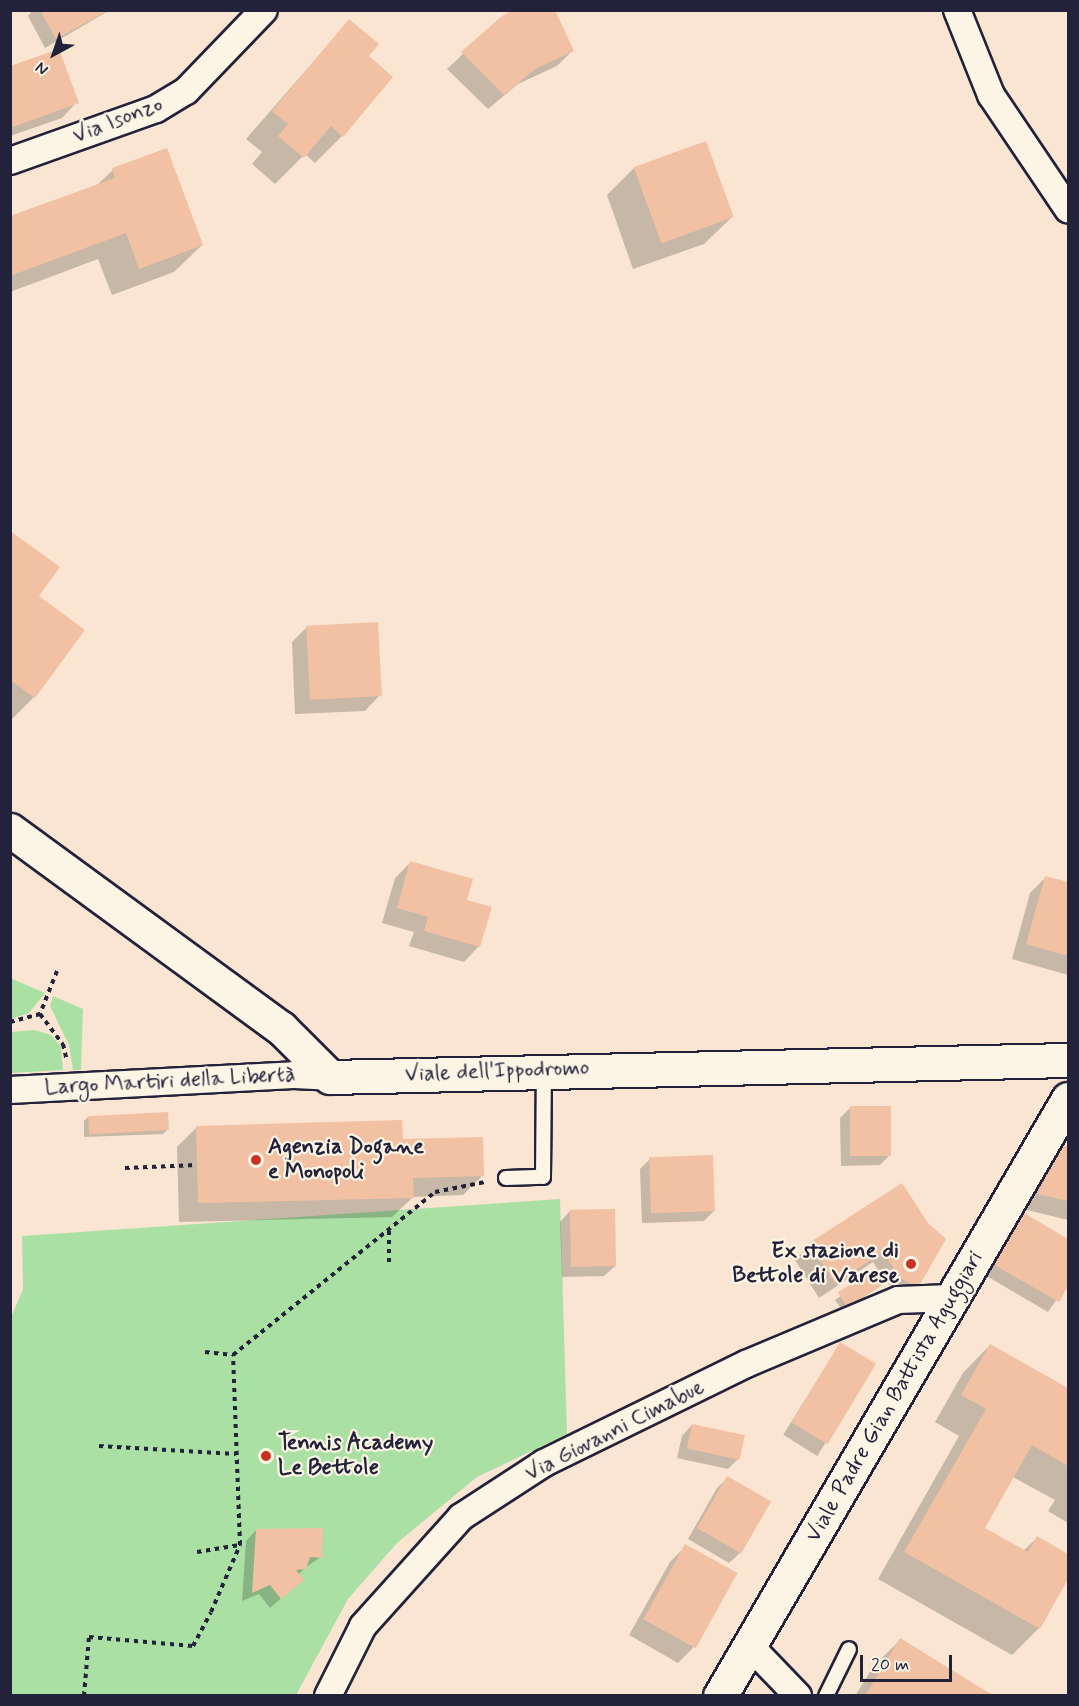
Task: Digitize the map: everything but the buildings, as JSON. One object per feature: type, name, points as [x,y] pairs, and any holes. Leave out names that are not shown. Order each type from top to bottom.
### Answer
[{"type":"street","name":"Via Isonzo","points":[[10,161],[156,109],[186,92],[264,10]]},
{"type":"street","points":[[957,10],[991,95],[1068,209]]},
{"type":"street","points":[[10,830],[281,1028],[330,1077]]},
{"type":"street","name":"Viale dell'Ippodromo","points":[[330,1077],[544,1070],[1068,1060]]},
{"type":"street","name":"Largo Martiri della Libertà","points":[[10,1090],[294,1075],[330,1077]]},
{"type":"street","name":"Viale Padre Gian Battista Aguggiari","points":[[720,1695],[751,1647],[1068,1099]]},
{"type":"street","name":"Via Giovanni Cimabue","points":[[328,1695],[363,1626],[461,1516],[535,1469],[746,1364],[898,1300],[951,1298]]},
{"type":"street","points":[[751,1647],[798,1695]]},
{"type":"lane","points":[[507,1178],[543,1177],[544,1070]]},
{"type":"lane","points":[[826,1695],[849,1649]]},
{"type":"path","points":[[40,1014],[57,971]]},
{"type":"path","points":[[10,1022],[40,1014]]},
{"type":"path","points":[[40,1014],[63,1044],[68,1068]]},
{"type":"path","points":[[125,1168],[197,1165]]},
{"type":"path","points":[[205,1352],[233,1355],[435,1192],[507,1178]]},
{"type":"path","points":[[388,1230],[389,1266]]},
{"type":"path","points":[[84,1695],[89,1637],[193,1646],[240,1545],[233,1355]]},
{"type":"path","points":[[99,1446],[237,1454]]},
{"type":"path","points":[[197,1551],[240,1545]]},
{"type":"green space","points":[[10,978],[45,993],[29,1013],[11,1019]]},
{"type":"green space","points":[[53,996],[83,1009],[81,1070],[73,1070],[69,1045],[50,1006]]},
{"type":"green space","points":[[34,1030],[51,1035],[61,1047],[63,1070],[11,1073],[11,1032]]},
{"type":"green space","name":"Tennis Academy Le Bettole","points":[[560,1199],[567,1434],[477,1477],[397,1543],[348,1599],[296,1695],[11,1695],[10,1320],[23,1289],[22,1236]]},
{"type":"place","name":"Agenzia Dogane e Monopoli","points":[[256,1160]]},
{"type":"place","name":"Ex stazione di Bettole di Varese","points":[[911,1264]]},
{"type":"place","name":"Tennis Academy Le Bettole","points":[[266,1456]]}]
